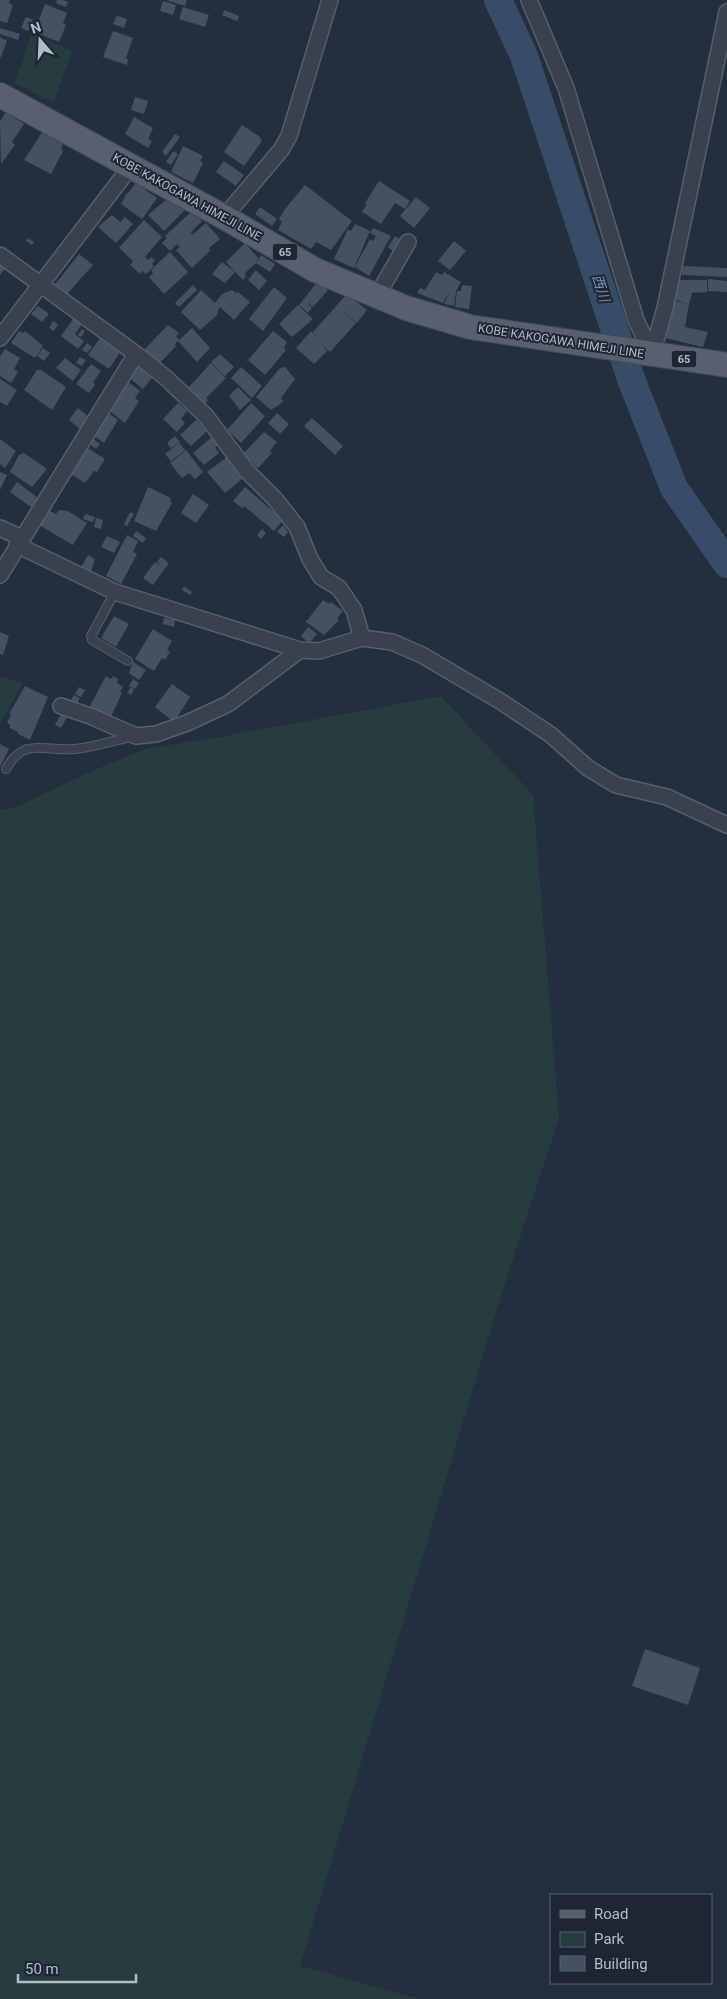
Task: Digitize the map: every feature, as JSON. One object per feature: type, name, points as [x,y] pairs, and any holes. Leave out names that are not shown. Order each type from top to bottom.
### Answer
[{"type":"main road","name":"KOBE KAKOGAWA HIMEJI LINE","points":[[0,95],[224,217],[315,270],[406,308],[470,327],[727,365]]},
{"type":"street","points":[[224,217],[281,150],[289,136],[330,0]]},
{"type":"street","points":[[529,0],[566,88],[647,354]]},
{"type":"street","points":[[647,354],[664,308],[727,12]]},
{"type":"street","points":[[0,338],[131,166]]},
{"type":"street","points":[[377,296],[408,242]]},
{"type":"street","points":[[0,255],[136,354],[165,377],[206,416],[246,470],[275,499],[297,527],[310,559],[321,577],[339,588],[354,610],[362,638]]},
{"type":"street","points":[[0,575],[136,354]]},
{"type":"street","points":[[0,528],[20,541],[115,592],[300,650],[318,651],[362,638],[392,642],[422,655],[544,730],[588,768],[616,785],[668,797],[727,825]]},
{"type":"street","points":[[61,706],[136,736],[156,734],[187,723],[228,704],[300,650]]},
{"type":"lane","points":[[115,592],[91,636],[92,640],[128,661]]},
{"type":"lane","points":[[6,769],[13,757],[28,748],[74,750],[136,736]]},
{"type":"green space","points":[[32,33],[72,51],[54,103],[15,83]]},
{"type":"green space","points":[[0,677],[23,683],[0,723]]},
{"type":"green space","points":[[441,696],[533,795],[559,1118],[498,1305],[300,1966],[420,1999],[0,1999],[0,810],[14,808],[92,771],[145,749]]},
{"type":"building","points":[[0,0],[10,0],[9,3],[13,5],[7,23],[0,21]]},
{"type":"building","points":[[57,0],[68,2],[66,7],[56,3]]},
{"type":"building","points":[[166,0],[187,0],[185,6]]},
{"type":"building","points":[[163,1],[176,5],[173,15],[160,11]]},
{"type":"building","points":[[45,4],[67,13],[63,23],[66,25],[59,42],[34,32]]},
{"type":"building","points":[[183,7],[209,15],[205,27],[179,19]]},
{"type":"building","points":[[224,10],[239,16],[237,21],[222,15]]},
{"type":"building","points":[[117,16],[127,19],[124,28],[113,24]]},
{"type":"building","points":[[26,17],[33,20],[28,31],[21,28]]},
{"type":"building","points":[[0,28],[20,34],[18,40],[0,34]]},
{"type":"building","points":[[113,31],[133,38],[126,58],[128,60],[127,65],[103,57]]},
{"type":"building","points":[[0,37],[7,41],[0,59]]},
{"type":"building","points":[[135,97],[148,101],[144,114],[131,110]]},
{"type":"building","points":[[6,112],[24,124],[12,142],[15,145],[1,164],[0,121]]},
{"type":"building","points":[[134,117],[153,128],[148,139],[152,141],[148,148],[125,134]]},
{"type":"building","points":[[242,125],[260,137],[262,141],[244,166],[224,152]]},
{"type":"building","points":[[43,131],[64,142],[61,149],[63,151],[51,174],[24,160]]},
{"type":"building","points":[[175,134],[180,137],[166,156],[162,152]]},
{"type":"building","points":[[183,146],[203,156],[200,161],[203,163],[193,183],[171,172]]},
{"type":"building","points":[[173,151],[178,154],[171,165],[166,162]]},
{"type":"building","points":[[224,161],[244,175],[236,186],[216,172]]},
{"type":"building","points":[[379,181],[410,201],[405,209],[395,203],[381,224],[362,212],[367,204],[365,203]]},
{"type":"building","points":[[136,183],[157,198],[142,219],[121,204]]},
{"type":"building","points":[[305,185],[352,221],[331,250],[316,242],[311,249],[278,230],[282,222],[279,219],[285,209]]},
{"type":"building","points":[[416,197],[430,208],[414,228],[400,216]]},
{"type":"building","points":[[166,200],[186,209],[164,231],[148,215]]},
{"type":"building","points":[[260,207],[277,219],[272,226],[255,214]]},
{"type":"building","points":[[190,213],[195,214],[202,221],[191,232],[192,235],[206,223],[220,239],[209,248],[210,251],[192,268],[176,250],[180,247],[177,244],[170,251],[162,243],[167,238],[165,236]]},
{"type":"building","points":[[112,215],[120,222],[125,217],[133,224],[116,243],[98,227]]},
{"type":"building","points":[[144,220],[162,237],[145,257],[148,260],[151,257],[155,260],[152,264],[154,266],[146,274],[142,271],[140,274],[130,265],[133,261],[119,248]]},
{"type":"building","points":[[355,224],[370,231],[354,268],[334,259],[348,229],[351,231]]},
{"type":"building","points":[[373,228],[391,236],[369,276],[355,267],[370,239],[373,241],[376,236],[370,233]]},
{"type":"building","points":[[395,236],[402,240],[394,252],[388,247]]},
{"type":"building","points":[[28,238],[34,242],[32,245],[26,241]]},
{"type":"building","points":[[454,241],[466,251],[450,270],[438,261]]},
{"type":"building","points":[[245,243],[258,258],[256,263],[245,273],[246,276],[243,280],[226,262]]},
{"type":"building","points":[[170,252],[188,272],[164,294],[149,277],[153,273],[151,270]]},
{"type":"building","points":[[79,254],[93,265],[65,296],[53,287]]},
{"type":"building","points":[[261,255],[275,264],[270,272],[256,263]]},
{"type":"building","points":[[0,262],[6,267],[0,275]]},
{"type":"building","points":[[222,262],[235,272],[225,283],[212,274]]},
{"type":"building","points":[[682,266],[727,268],[727,277],[682,275]]},
{"type":"building","points":[[256,270],[267,281],[259,290],[248,280]]},
{"type":"building","points":[[436,272],[442,275],[444,272],[461,282],[456,291],[454,306],[444,304],[450,291],[443,303],[417,293],[420,288],[425,290]]},
{"type":"building","points":[[708,279],[727,281],[727,292],[708,291]]},
{"type":"building","points":[[679,280],[707,280],[707,292],[692,293],[689,304],[675,300]]},
{"type":"building","points":[[318,281],[328,290],[313,307],[307,302],[312,308],[308,313],[299,305]]},
{"type":"building","points":[[193,285],[197,290],[179,307],[175,303]]},
{"type":"building","points":[[462,285],[472,286],[469,309],[455,307],[457,291],[461,291]]},
{"type":"building","points":[[274,287],[287,298],[263,331],[249,319]]},
{"type":"building","points":[[201,290],[215,303],[222,294],[232,290],[236,293],[238,292],[250,302],[234,320],[220,307],[217,312],[218,314],[200,330],[181,312]]},
{"type":"building","points":[[347,294],[367,310],[357,323],[337,305]]},
{"type":"building","points":[[674,301],[689,304],[685,327],[708,332],[703,347],[665,338]]},
{"type":"building","points":[[298,305],[313,319],[292,337],[279,324]]},
{"type":"building","points":[[337,305],[356,323],[330,352],[321,344],[327,351],[314,364],[296,348],[311,331],[321,340],[313,332]]},
{"type":"building","points":[[38,306],[49,314],[42,322],[31,314]]},
{"type":"building","points":[[76,315],[84,321],[75,334],[84,341],[78,349],[61,336]]},
{"type":"building","points":[[53,321],[58,324],[54,331],[49,328]]},
{"type":"building","points":[[168,325],[179,333],[176,336],[179,340],[175,344],[176,346],[159,364],[144,350]]},
{"type":"building","points":[[192,328],[210,348],[197,362],[178,341]]},
{"type":"building","points":[[82,329],[85,331],[81,337],[78,335]]},
{"type":"building","points":[[19,331],[23,333],[25,331],[43,346],[35,358],[11,343]]},
{"type":"building","points":[[273,331],[287,342],[284,348],[286,350],[265,375],[248,360]]},
{"type":"building","points":[[102,335],[122,349],[109,369],[88,355]]},
{"type":"building","points":[[87,343],[92,347],[87,353],[82,350]]},
{"type":"building","points":[[43,348],[50,353],[44,361],[37,356]]},
{"type":"building","points":[[5,349],[20,358],[14,369],[18,372],[11,383],[0,376],[0,357]]},
{"type":"building","points":[[220,354],[234,367],[225,376],[211,362]]},
{"type":"building","points":[[80,357],[86,360],[82,366],[76,363]]},
{"type":"building","points":[[65,358],[81,370],[73,381],[56,368]]},
{"type":"building","points":[[211,363],[226,378],[206,398],[208,400],[204,406],[187,389]]},
{"type":"building","points":[[91,364],[101,371],[93,382],[95,385],[89,393],[76,384]]},
{"type":"building","points":[[136,365],[152,378],[143,389],[127,376]]},
{"type":"building","points":[[241,367],[262,386],[252,398],[231,378]]},
{"type":"building","points":[[285,367],[295,379],[281,398],[283,402],[271,410],[256,397],[280,368]]},
{"type":"building","points":[[37,370],[41,370],[66,387],[52,410],[24,390]]},
{"type":"building","points":[[0,379],[17,390],[7,406],[0,402]]},
{"type":"building","points":[[127,381],[140,391],[135,398],[139,401],[125,423],[107,409]]},
{"type":"building","points":[[238,387],[251,400],[240,410],[229,396]]},
{"type":"building","points":[[178,403],[187,411],[181,419],[185,423],[177,432],[163,419]]},
{"type":"building","points":[[251,403],[265,416],[241,443],[227,430]]},
{"type":"building","points":[[78,408],[89,417],[80,429],[69,420]]},
{"type":"building","points":[[107,412],[118,420],[104,443],[90,433]]},
{"type":"building","points":[[277,413],[289,424],[280,434],[268,423]]},
{"type":"building","points":[[312,418],[343,446],[335,455],[304,426]]},
{"type":"building","points":[[196,420],[205,427],[206,432],[191,446],[180,435]]},
{"type":"building","points":[[264,432],[277,442],[270,451],[272,453],[258,468],[243,454]]},
{"type":"building","points":[[175,436],[180,442],[171,448],[167,443]]},
{"type":"building","points":[[212,437],[218,445],[215,448],[219,453],[204,465],[193,453]]},
{"type":"building","points":[[92,438],[100,444],[96,449],[88,443]]},
{"type":"building","points":[[0,439],[16,451],[5,468],[0,464]]},
{"type":"building","points":[[179,443],[185,450],[171,461],[165,454]]},
{"type":"building","points":[[86,447],[105,459],[97,472],[94,471],[85,483],[71,474]]},
{"type":"building","points":[[186,450],[203,472],[195,479],[189,473],[182,478],[170,463]]},
{"type":"building","points":[[24,453],[47,469],[32,487],[10,472],[19,455]]},
{"type":"building","points":[[227,457],[243,478],[225,493],[207,472]]},
{"type":"building","points":[[0,472],[7,475],[0,490]]},
{"type":"building","points":[[17,482],[38,498],[31,507],[10,492]]},
{"type":"building","points":[[148,487],[171,498],[170,501],[172,503],[156,531],[134,521]]},
{"type":"building","points":[[245,487],[283,520],[274,531],[244,506],[242,508],[233,501]]},
{"type":"building","points":[[193,494],[209,505],[196,523],[181,513]]},
{"type":"building","points":[[48,510],[56,514],[59,510],[68,511],[87,523],[73,545],[39,525]]},
{"type":"building","points":[[130,512],[134,514],[127,526],[124,524]]},
{"type":"building","points":[[85,514],[95,517],[93,522],[83,519]]},
{"type":"building","points":[[96,518],[103,520],[101,529],[94,527]]},
{"type":"building","points":[[283,525],[288,532],[284,537],[277,532]]},
{"type":"building","points":[[262,529],[266,533],[261,539],[257,535]]},
{"type":"building","points":[[136,531],[146,538],[143,543],[133,536]]},
{"type":"building","points":[[127,535],[138,541],[133,552],[137,554],[121,584],[106,576]]},
{"type":"building","points":[[107,536],[120,542],[114,553],[101,547]]},
{"type":"building","points":[[88,555],[95,559],[90,574],[80,569]]},
{"type":"building","points":[[161,557],[169,563],[153,585],[143,578],[155,562],[161,566],[157,562]]},
{"type":"building","points":[[184,586],[192,592],[190,595],[182,590]]},
{"type":"building","points":[[323,600],[329,604],[331,602],[343,611],[337,618],[339,620],[324,635],[306,622]]},
{"type":"building","points":[[114,616],[129,624],[116,647],[101,638]]},
{"type":"building","points":[[164,618],[175,620],[174,627],[163,624]]},
{"type":"building","points":[[308,627],[317,634],[309,643],[301,636]]},
{"type":"building","points":[[153,629],[172,641],[167,650],[170,652],[165,660],[162,658],[154,671],[135,659]]},
{"type":"building","points":[[0,632],[9,636],[3,655],[0,654]]},
{"type":"building","points":[[133,662],[146,670],[139,680],[129,673]]},
{"type":"building","points":[[106,676],[111,679],[113,676],[118,679],[117,683],[123,687],[110,719],[96,712],[97,710],[90,706]]},
{"type":"building","points":[[133,679],[139,683],[135,689],[129,686]]},
{"type":"building","points":[[172,684],[190,697],[174,722],[155,707]]},
{"type":"building","points":[[25,686],[48,697],[30,740],[18,734],[7,723],[11,715],[9,714]]},
{"type":"building","points":[[79,687],[85,690],[81,697],[75,694]]},
{"type":"building","points":[[131,687],[134,690],[131,695],[127,693]]},
{"type":"building","points":[[74,695],[80,698],[76,705],[70,702]]},
{"type":"building","points":[[61,714],[67,717],[61,728],[55,725]]},
{"type":"building","points":[[0,744],[9,749],[0,767]]},
{"type":"building","points":[[645,1649],[700,1668],[688,1705],[632,1686]]},
{"type":"waterway","name":"西川","points":[[498,0],[524,56],[631,379],[674,488],[727,564]]}]
